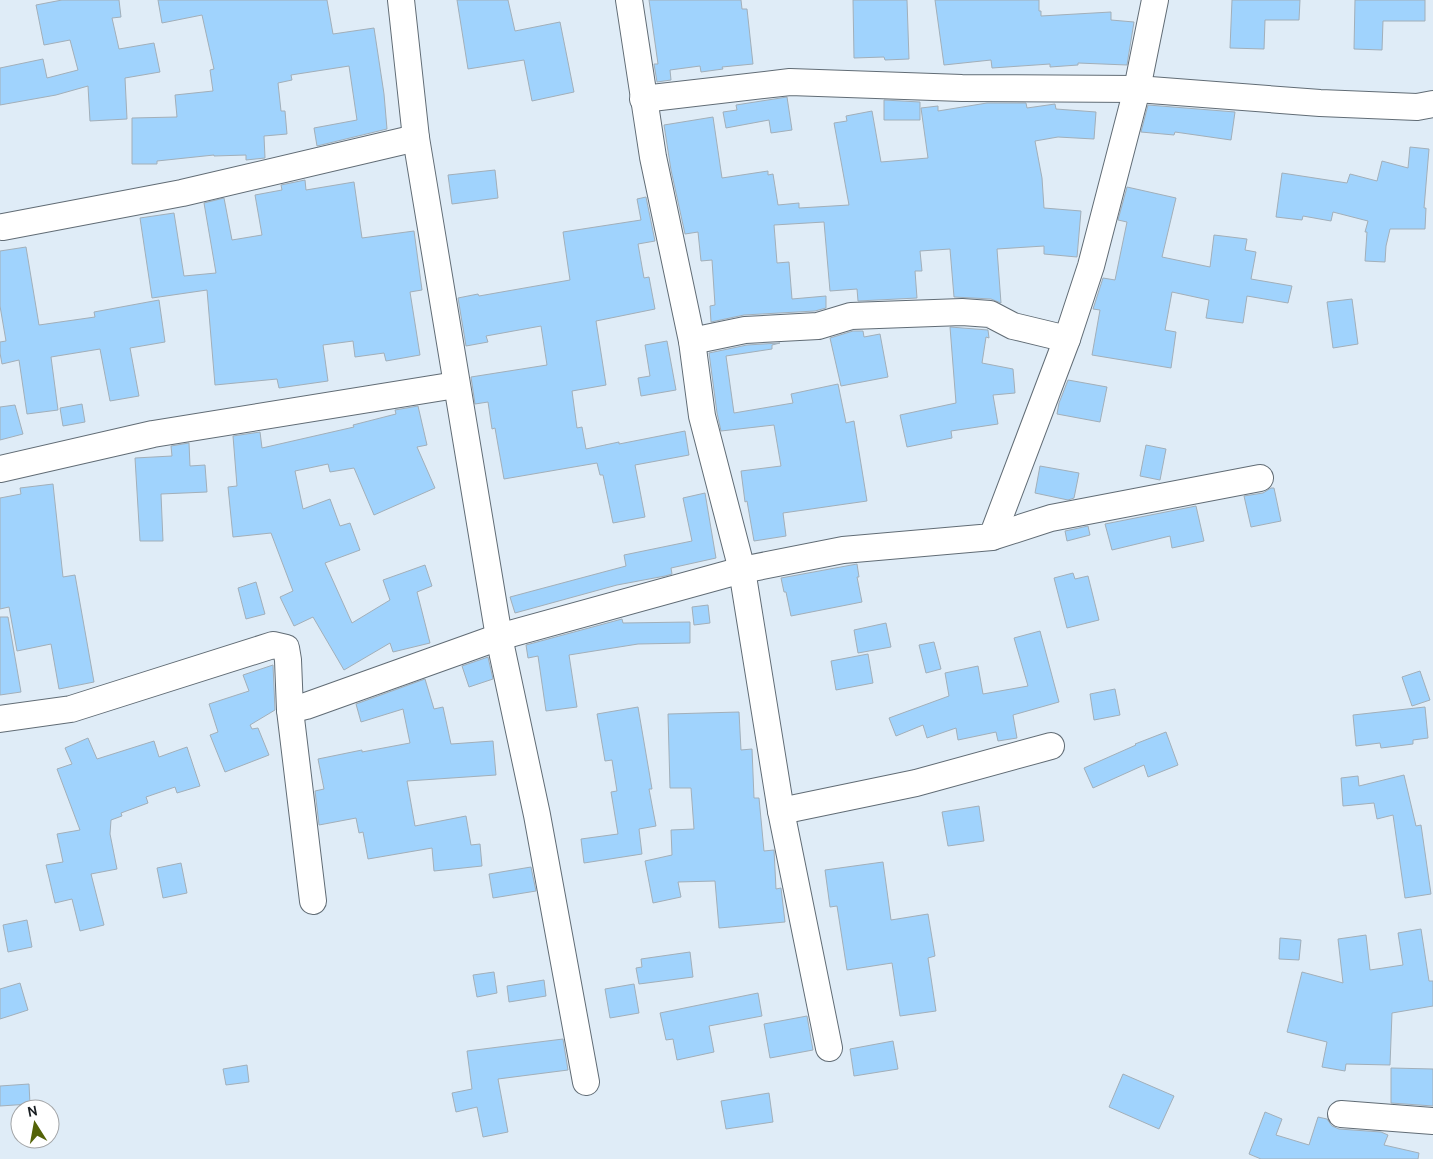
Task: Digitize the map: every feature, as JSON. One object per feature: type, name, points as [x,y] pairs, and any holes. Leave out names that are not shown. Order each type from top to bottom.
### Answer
[{"type":"street","points":[[401,0],[416,138],[499,637],[537,815],[586,1082]]},
{"type":"street","points":[[629,0],[653,157],[692,341],[702,416],[742,570],[781,811],[829,1048]]},
{"type":"street","points":[[992,537],[1067,339],[1091,266],[1137,89],[1155,0]]},
{"type":"street","points":[[643,99],[790,82],[962,88],[1137,89],[1320,103],[1417,107],[1433,104]]},
{"type":"street","points":[[3,227],[182,193],[416,138]]},
{"type":"street","points":[[692,341],[745,330],[818,326],[851,316],[962,312],[990,314],[1013,326],[1067,339]]},
{"type":"street","points":[[0,469],[153,434],[456,385]]},
{"type":"street","points":[[290,710],[499,637],[742,570],[842,550],[992,537],[1051,518],[1260,478]]},
{"type":"street","points":[[0,719],[71,709],[273,645],[286,648],[290,710],[313,900]]},
{"type":"street","points":[[781,811],[916,783],[1052,746]]},
{"type":"street","points":[[1341,1114],[1433,1121]]},
{"type":"building","points":[[62,0],[119,0],[121,17],[112,18],[119,49],[154,43],[160,72],[125,78],[127,119],[90,121],[88,86],[56,95],[0,105],[0,68],[43,59],[47,78],[78,70],[70,40],[44,45],[36,5]]},
{"type":"building","points":[[158,0],[327,0],[333,34],[374,28],[387,129],[317,146],[314,128],[357,120],[349,66],[291,75],[292,80],[278,83],[281,111],[285,111],[287,134],[264,136],[265,158],[246,160],[246,155],[214,155],[157,161],[157,164],[132,164],[132,118],[177,117],[175,95],[213,91],[210,70],[214,69],[202,15],[162,23]]},
{"type":"building","points":[[457,0],[508,0],[515,31],[560,22],[574,92],[532,101],[524,60],[468,69]]},
{"type":"building","points":[[649,0],[741,0],[742,9],[747,9],[753,64],[722,67],[723,69],[701,72],[700,66],[670,70],[671,80],[657,82],[654,64],[658,64]]},
{"type":"building","points":[[853,0],[907,0],[909,59],[885,60],[884,57],[854,58]]},
{"type":"building","points":[[935,0],[1039,0],[1041,16],[1111,12],[1111,20],[1134,22],[1127,65],[1078,63],[1078,65],[1050,67],[1050,64],[992,68],[991,60],[944,65]]},
{"type":"building","points":[[1232,0],[1300,0],[1299,20],[1265,20],[1264,49],[1230,48]]},
{"type":"building","points":[[1355,0],[1425,0],[1425,21],[1383,21],[1382,50],[1354,49]]},
{"type":"building","points":[[787,97],[792,130],[771,133],[769,120],[726,128],[723,112],[737,110],[736,105]]},
{"type":"building","points":[[884,100],[920,102],[920,120],[884,120]]},
{"type":"building","points":[[987,103],[1026,103],[1027,108],[1055,104],[1056,109],[1096,112],[1094,139],[1058,137],[1035,141],[1042,178],[1044,208],[1081,211],[1077,257],[1044,254],[1044,246],[997,249],[1001,303],[991,299],[954,297],[950,249],[920,251],[922,271],[915,271],[917,298],[858,301],[857,289],[830,291],[824,222],[774,225],[777,263],[789,262],[792,299],[826,296],[826,308],[815,311],[744,315],[711,322],[710,306],[715,305],[712,260],[701,261],[698,232],[685,234],[671,170],[664,125],[713,117],[722,178],[768,171],[768,175],[773,174],[778,205],[799,203],[799,208],[849,205],[834,123],[847,121],[846,116],[872,111],[881,162],[928,158],[921,108],[938,106],[938,111]]},
{"type":"building","points":[[1148,105],[1235,112],[1231,140],[1175,132],[1174,135],[1141,132]]},
{"type":"building","points":[[1410,147],[1429,149],[1424,208],[1426,208],[1425,229],[1390,229],[1385,262],[1365,261],[1367,232],[1365,232],[1368,221],[1333,212],[1331,221],[1303,216],[1302,220],[1276,217],[1282,173],[1347,183],[1350,174],[1377,181],[1382,161],[1408,168]]},
{"type":"building","points":[[495,170],[498,198],[452,204],[448,175]]},
{"type":"building","points":[[305,180],[306,190],[354,182],[362,238],[414,231],[422,290],[410,292],[420,355],[386,361],[384,353],[355,357],[353,341],[323,345],[328,381],[279,388],[277,379],[215,385],[207,290],[152,298],[140,218],[174,213],[184,276],[216,273],[204,203],[224,198],[232,240],[262,235],[255,195],[282,190],[281,185]]},
{"type":"building","points":[[1127,187],[1176,198],[1162,257],[1210,267],[1214,235],[1247,239],[1245,250],[1256,252],[1251,279],[1292,286],[1288,303],[1247,296],[1243,323],[1206,318],[1209,300],[1172,292],[1165,330],[1176,332],[1171,368],[1092,355],[1100,310],[1093,309],[1103,278],[1115,280],[1127,222],[1118,220]]},
{"type":"building","points":[[646,197],[655,241],[638,244],[644,278],[649,277],[655,309],[596,321],[606,385],[572,391],[577,428],[582,427],[586,449],[685,431],[689,455],[635,465],[645,517],[613,523],[603,475],[600,475],[597,463],[504,479],[495,428],[492,429],[488,402],[475,404],[471,377],[547,365],[541,326],[486,336],[488,342],[466,346],[458,298],[570,280],[563,232],[641,220],[637,199]]},
{"type":"building","points":[[26,247],[39,325],[95,317],[94,312],[159,300],[165,342],[130,348],[139,396],[110,401],[100,349],[51,357],[58,410],[27,414],[19,360],[2,364],[0,353],[0,342],[6,341],[0,306],[0,251]]},
{"type":"building","points":[[1352,299],[1358,344],[1333,348],[1327,302]]},
{"type":"building","points":[[950,327],[988,330],[989,338],[986,337],[982,363],[1013,369],[1015,393],[993,395],[998,424],[951,431],[952,438],[907,447],[900,415],[956,403]]},
{"type":"building","points":[[853,331],[863,331],[864,337],[880,334],[888,377],[841,386],[830,338]]},
{"type":"building","points":[[667,341],[676,390],[641,396],[638,378],[650,376],[645,345]]},
{"type":"building","points":[[780,343],[772,345],[772,349],[726,356],[734,413],[793,403],[791,394],[838,384],[846,423],[854,421],[867,501],[783,513],[786,536],[754,541],[747,501],[745,502],[741,471],[781,466],[774,425],[721,431],[709,353],[747,345]]},
{"type":"building","points":[[1068,380],[1107,387],[1100,422],[1057,414]]},
{"type":"building","points":[[82,404],[85,422],[63,426],[60,408]]},
{"type":"building","points":[[15,405],[23,434],[0,440],[0,407]]},
{"type":"building","points":[[418,406],[427,445],[417,447],[435,488],[374,515],[354,468],[330,472],[328,464],[295,471],[303,509],[330,499],[340,526],[350,523],[360,550],[325,563],[352,623],[390,600],[383,580],[425,565],[432,586],[417,592],[430,643],[393,652],[390,643],[344,670],[313,617],[294,626],[280,597],[293,591],[271,533],[233,537],[228,487],[237,486],[233,436],[260,432],[262,448],[354,427],[353,425],[396,414],[395,410]]},
{"type":"building","points":[[189,443],[190,466],[205,465],[207,492],[161,494],[163,541],[140,541],[135,458],[172,456],[171,446]]},
{"type":"building","points":[[1146,445],[1166,449],[1160,480],[1140,476]]},
{"type":"building","points":[[1040,466],[1079,473],[1074,498],[1068,500],[1035,493]]},
{"type":"building","points":[[53,484],[63,577],[75,575],[94,682],[59,689],[51,644],[17,651],[9,607],[0,609],[0,498],[21,494],[20,488]]},
{"type":"building","points":[[1274,488],[1281,521],[1251,527],[1244,496],[1263,493]]},
{"type":"building","points":[[705,493],[716,558],[671,568],[672,574],[665,576],[617,585],[515,613],[510,597],[626,566],[624,555],[692,541],[683,498]]},
{"type":"building","points":[[1196,506],[1204,541],[1172,548],[1170,536],[1112,550],[1105,524]]},
{"type":"building","points":[[1088,526],[1090,535],[1067,541],[1065,531]]},
{"type":"building","points":[[857,564],[859,577],[857,577],[862,602],[791,616],[781,578]]},
{"type":"building","points":[[1073,573],[1075,579],[1088,576],[1099,620],[1067,628],[1054,578]]},
{"type":"building","points":[[256,582],[265,614],[246,619],[238,588]]},
{"type":"building","points":[[708,605],[710,623],[694,625],[692,607]]},
{"type":"building","points":[[0,617],[8,617],[21,692],[0,695]]},
{"type":"building","points":[[622,619],[623,623],[690,622],[690,643],[638,644],[569,655],[577,707],[546,711],[538,656],[528,658],[526,645]]},
{"type":"building","points":[[886,623],[891,647],[858,653],[854,630]]},
{"type":"building","points":[[1040,631],[1059,702],[1013,715],[1017,738],[998,741],[996,732],[958,740],[956,728],[927,738],[923,725],[896,736],[889,718],[949,696],[945,673],[978,666],[983,694],[1028,686],[1014,638]]},
{"type":"building","points":[[934,642],[941,669],[926,673],[919,645]]},
{"type":"building","points":[[868,654],[873,683],[836,690],[831,661]]},
{"type":"building","points":[[488,657],[493,679],[469,687],[462,666]]},
{"type":"building","points":[[273,665],[275,710],[250,725],[252,729],[258,728],[269,755],[225,772],[210,735],[218,732],[209,704],[249,691],[243,675]]},
{"type":"building","points":[[1420,671],[1430,700],[1412,706],[1402,677]]},
{"type":"building","points":[[425,679],[434,709],[443,707],[451,744],[493,741],[496,775],[407,781],[415,826],[466,816],[471,845],[480,844],[482,866],[434,871],[432,848],[368,859],[363,832],[359,833],[356,818],[319,825],[315,791],[324,789],[318,759],[410,743],[403,709],[361,722],[356,704]]},
{"type":"building","points":[[1115,689],[1120,715],[1094,720],[1090,694]]},
{"type":"building","points":[[638,707],[652,789],[649,789],[656,826],[639,829],[642,854],[584,863],[581,839],[618,834],[611,792],[617,791],[612,760],[605,761],[597,714]]},
{"type":"building","points":[[1425,707],[1428,738],[1413,740],[1413,744],[1381,748],[1380,743],[1356,746],[1353,715]]},
{"type":"building","points":[[739,712],[741,750],[752,749],[754,798],[759,798],[764,851],[774,850],[776,889],[781,888],[785,922],[719,928],[715,881],[678,882],[681,897],[653,903],[645,861],[672,855],[671,830],[694,829],[691,788],[670,788],[668,714]]},
{"type":"building","points":[[1166,732],[1178,765],[1148,777],[1144,765],[1093,788],[1084,768]]},
{"type":"building","points":[[88,738],[97,759],[154,741],[159,757],[187,747],[200,786],[177,793],[175,787],[146,797],[148,803],[121,813],[122,816],[111,820],[110,834],[117,869],[91,874],[104,925],[80,931],[72,899],[55,903],[46,865],[63,862],[57,834],[80,830],[57,769],[72,764],[65,748]]},
{"type":"building","points":[[1404,775],[1416,826],[1421,825],[1431,894],[1405,898],[1393,815],[1377,819],[1374,803],[1343,806],[1341,778],[1358,776],[1359,786]]},
{"type":"building","points":[[979,806],[984,841],[948,846],[942,812]]},
{"type":"building","points":[[883,862],[891,920],[928,914],[935,956],[928,958],[936,1011],[900,1016],[892,963],[847,970],[837,906],[830,907],[825,870]]},
{"type":"building","points":[[181,863],[187,893],[163,898],[157,868]]},
{"type":"building","points":[[531,867],[536,891],[493,898],[489,874]]},
{"type":"building","points":[[27,920],[32,947],[8,952],[3,925]]},
{"type":"building","points":[[1421,929],[1429,981],[1433,981],[1433,1006],[1392,1013],[1390,1065],[1346,1064],[1345,1071],[1322,1067],[1327,1042],[1287,1032],[1302,972],[1343,983],[1338,939],[1366,935],[1370,970],[1403,965],[1398,933]]},
{"type":"building","points":[[1280,938],[1301,940],[1299,960],[1279,959]]},
{"type":"building","points":[[690,952],[693,977],[639,984],[636,968],[642,967],[641,959]]},
{"type":"building","points":[[494,972],[497,993],[477,997],[473,975]]},
{"type":"building","points":[[544,980],[546,996],[509,1002],[507,986]]},
{"type":"building","points":[[20,983],[28,1010],[0,1019],[0,989]]},
{"type":"building","points":[[634,984],[639,1013],[610,1018],[605,989]]},
{"type":"building","points":[[758,993],[762,1016],[709,1026],[714,1052],[677,1060],[673,1039],[666,1040],[660,1013]]},
{"type":"building","points":[[807,1016],[813,1050],[770,1058],[764,1024]]},
{"type":"building","points":[[563,1039],[568,1070],[498,1079],[508,1132],[483,1137],[477,1107],[456,1112],[452,1093],[472,1089],[467,1051]]},
{"type":"building","points":[[893,1041],[898,1069],[854,1076],[850,1049]]},
{"type":"building","points":[[247,1065],[249,1082],[226,1085],[223,1069]]},
{"type":"building","points":[[1391,1068],[1433,1069],[1433,1106],[1391,1103]]},
{"type":"building","points":[[1123,1074],[1174,1096],[1159,1129],[1109,1107]]},
{"type":"building","points":[[29,1084],[30,1099],[10,1099],[10,1105],[0,1106],[0,1086]]},
{"type":"building","points":[[769,1093],[773,1122],[726,1129],[721,1101]]},
{"type":"building","points":[[1265,1112],[1282,1119],[1276,1135],[1309,1145],[1318,1117],[1327,1119],[1332,1126],[1339,1129],[1381,1132],[1388,1135],[1384,1145],[1419,1153],[1418,1159],[1261,1159],[1249,1154]]}]
